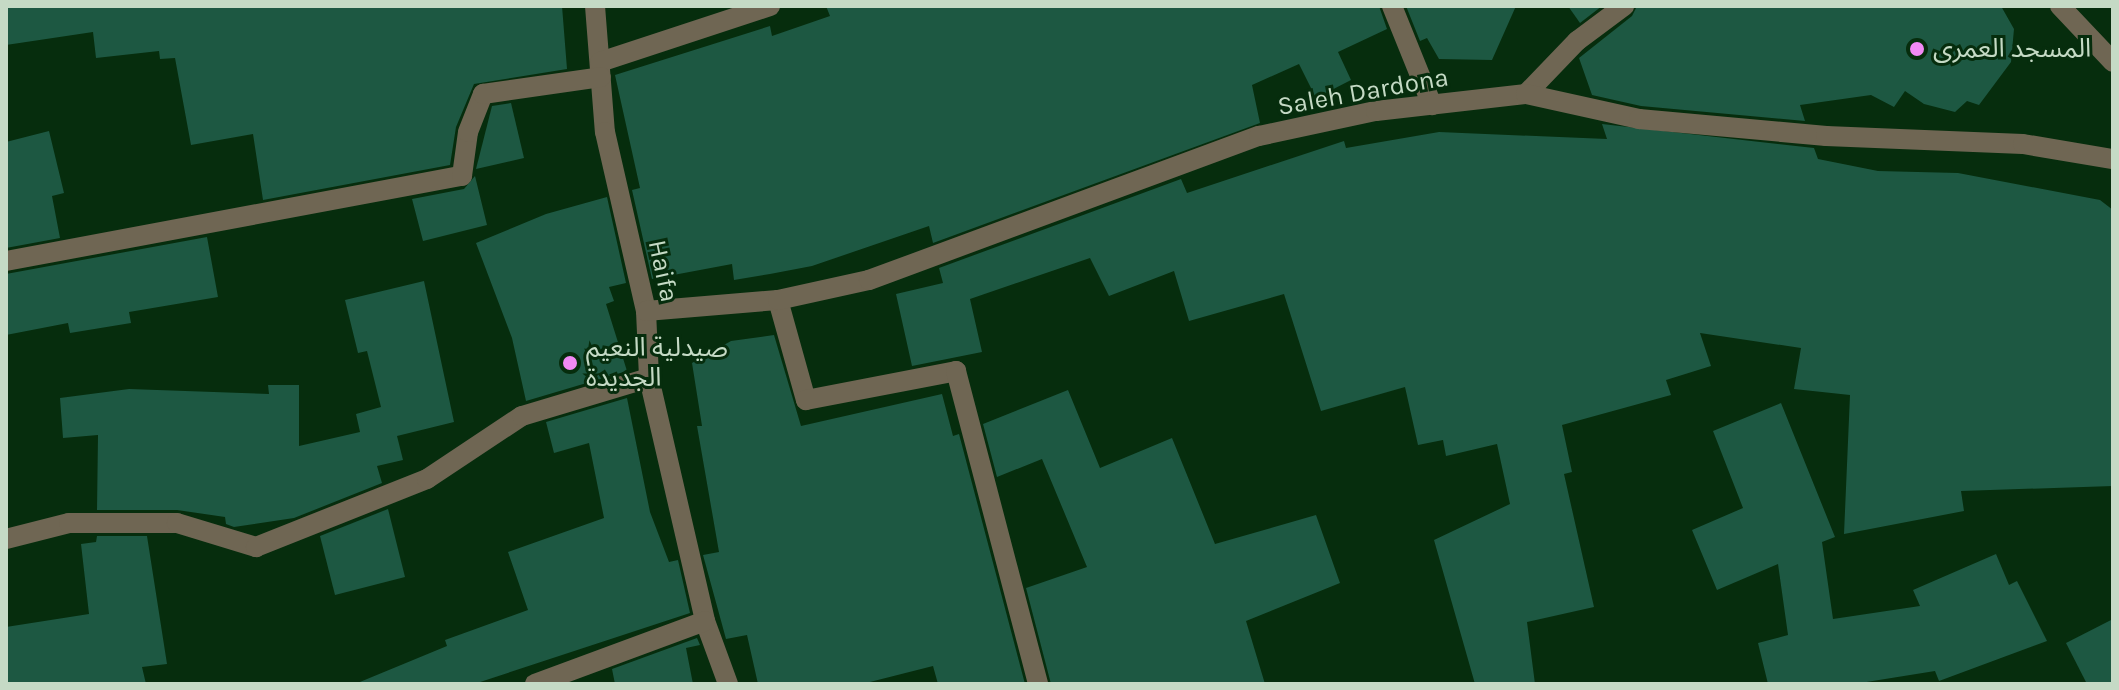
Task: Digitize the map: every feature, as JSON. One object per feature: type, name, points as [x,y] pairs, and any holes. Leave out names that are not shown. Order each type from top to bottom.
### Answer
[{"type":"street","name":"Haifa","points":[[595,6],[605,132],[646,311],[649,378],[705,621],[728,684]]},
{"type":"street","points":[[6,261],[462,176],[468,132],[483,94],[600,70],[770,6]]},
{"type":"street","points":[[1392,6],[1432,105]]},
{"type":"street","points":[[1526,94],[1577,41],[1624,6]]},
{"type":"street","points":[[2060,6],[2113,62]]},
{"type":"street","name":"Saleh Dardona","points":[[646,311],[778,300],[869,280],[1259,136],[1432,105],[1526,94],[1639,119],[1826,136],[2023,144],[2113,159]]},
{"type":"street","points":[[778,300],[806,400],[956,371],[1038,684]]},
{"type":"street","points":[[6,539],[69,523],[177,523],[256,547],[427,479],[522,416],[649,378]]},
{"type":"street","points":[[535,684],[705,621]]},
{"type":"building","points":[[6,6],[562,6],[567,69],[474,84],[456,127],[450,165],[263,200],[253,134],[191,145],[175,58],[160,59],[159,51],[96,58],[93,32],[6,45]]},
{"type":"building","points":[[826,6],[1379,6],[1387,29],[1338,52],[1351,80],[1316,98],[1299,64],[1252,85],[1260,123],[933,243],[929,226],[812,266],[734,280],[732,264],[652,279],[632,190],[640,188],[615,75],[770,26],[772,36],[830,16]]},
{"type":"building","points":[[1406,6],[1516,6],[1492,60],[1439,59],[1427,38],[1420,41]]},
{"type":"building","points":[[1568,6],[1602,6],[1580,23]]},
{"type":"building","points":[[1637,6],[2001,6],[2014,29],[2011,62],[1979,105],[1967,101],[1955,112],[1924,104],[1905,91],[1894,107],[1871,95],[1800,105],[1805,121],[1641,106],[1592,95],[1579,58],[1632,16]]},
{"type":"building","points":[[511,103],[524,158],[476,169],[492,106]]},
{"type":"building","points":[[1602,124],[1814,148],[1818,159],[1878,171],[1958,173],[2100,200],[2113,210],[2113,486],[1961,491],[1964,511],[1844,534],[1850,395],[1794,389],[1801,348],[1700,333],[1711,366],[1666,380],[1671,395],[1562,425],[1572,472],[1564,474],[1594,607],[1527,622],[1535,684],[1475,684],[1434,540],[1510,504],[1497,444],[1446,456],[1443,440],[1418,445],[1405,387],[1321,411],[1284,294],[1189,321],[1174,271],[1109,296],[1090,258],[970,299],[982,352],[912,366],[896,294],[943,283],[939,268],[1181,179],[1187,193],[1344,141],[1346,148],[1439,132],[1607,139]]},
{"type":"building","points":[[49,131],[64,193],[52,196],[60,238],[6,248],[6,142]]},
{"type":"building","points":[[475,176],[487,225],[423,241],[412,199],[464,189]]},
{"type":"building","points":[[607,197],[626,283],[609,287],[614,301],[606,304],[627,371],[526,401],[512,338],[476,243],[546,214]]},
{"type":"building","points":[[207,237],[218,297],[129,312],[131,323],[70,333],[68,323],[6,335],[6,274]]},
{"type":"building","points":[[424,281],[454,422],[397,436],[403,460],[377,466],[382,483],[294,518],[234,527],[226,524],[225,517],[177,510],[97,510],[98,435],[63,438],[60,398],[129,389],[269,394],[268,385],[299,385],[299,446],[360,432],[356,414],[381,407],[367,351],[358,353],[345,300]]},
{"type":"building","points":[[774,335],[801,426],[942,394],[953,436],[959,434],[1025,684],[938,684],[933,666],[862,684],[758,684],[747,635],[726,639],[703,555],[719,552],[697,426],[702,426],[692,363],[731,341]]},
{"type":"building","points":[[1068,390],[1100,468],[1172,438],[1215,544],[1316,515],[1340,583],[1246,621],[1265,684],[1051,684],[1026,588],[1087,567],[1042,459],[997,477],[983,424]]},
{"type":"building","points":[[627,398],[650,512],[669,562],[678,560],[690,613],[474,684],[355,684],[447,646],[445,640],[528,610],[508,552],[604,518],[589,443],[554,453],[546,422]]},
{"type":"building","points":[[1781,403],[1835,537],[1822,542],[1833,619],[1920,606],[1913,590],[1996,554],[2009,585],[2017,581],[2047,641],[1939,681],[1935,671],[1854,684],[1768,684],[1758,643],[1788,635],[1778,564],[1717,590],[1692,530],[1743,508],[1713,431]]},
{"type":"building","points":[[388,509],[405,577],[335,595],[320,536]]},
{"type":"building","points":[[97,536],[147,536],[167,664],[142,667],[146,684],[6,684],[6,627],[89,614],[81,544],[96,542]]},
{"type":"building","points":[[2113,619],[2113,684],[2087,684],[2066,643]]},
{"type":"building","points":[[697,638],[700,645],[686,648],[693,684],[615,684],[612,669]]},
{"type":"place","name":"المسجد العمرى","points":[[1917,49]]},
{"type":"place","name":"صيدلية النعيم الجديدة","points":[[570,363]]}]
